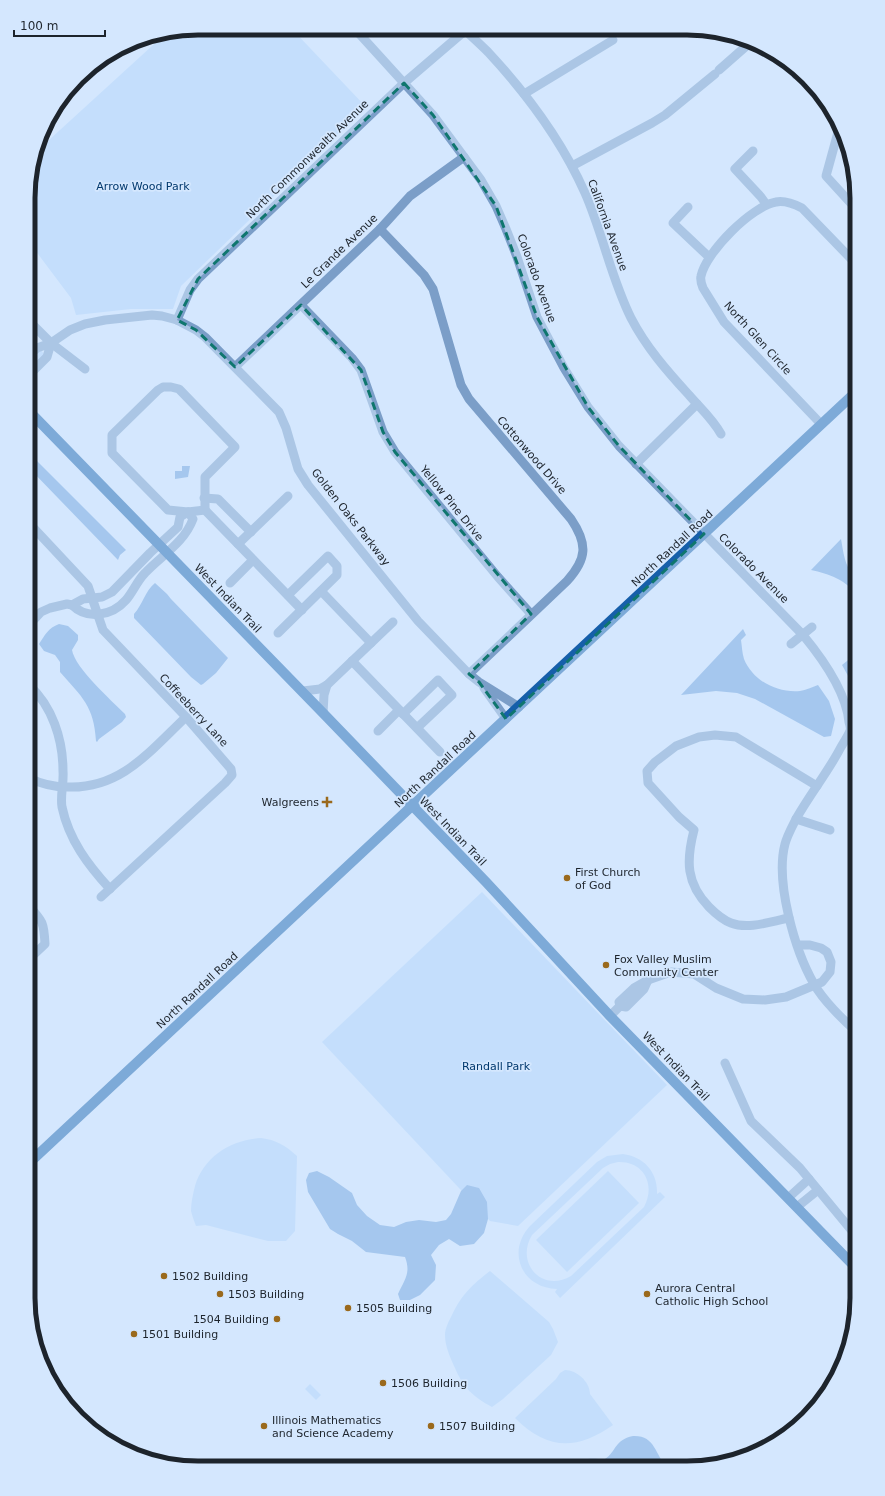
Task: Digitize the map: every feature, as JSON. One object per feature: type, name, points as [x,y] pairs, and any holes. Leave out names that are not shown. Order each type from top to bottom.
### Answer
[{"type":"main road","name":"North Randall Road","points":[[35,1157],[850,397]]},
{"type":"main road","name":"West Indian Trail","points":[[35,417],[324,713],[610,1016],[850,1262]]},
{"type":"street","name":"Colorado Avenue","points":[[360,35],[433,115],[481,180],[496,206],[517,257],[537,317],[564,368],[588,407],[619,446],[803,635],[816,651],[850,710]]},
{"type":"street","name":"North Commonwealth Avenue","points":[[177,320],[190,290],[198,279],[404,82],[461,35]]},
{"type":"street","name":"California Avenue","points":[[472,35],[541,115],[572,166],[588,200],[614,277],[632,318],[645,341],[662,365],[713,421],[721,434]]},
{"type":"street","points":[[524,94],[613,40]]},
{"type":"street","points":[[572,166],[656,121],[678,106],[746,46]]},
{"type":"street","points":[[837,135],[826,176],[850,202]]},
{"type":"street","points":[[753,151],[735,169],[766,204]]},
{"type":"street","name":"Le Grande Avenue","points":[[235,367],[380,229],[410,196],[464,157]]},
{"type":"street","points":[[688,207],[673,223],[709,257],[723,240],[749,216],[766,204],[783,201],[802,208],[850,258]]},
{"type":"street","name":"Cottonwood Drive","points":[[380,229],[424,275],[433,289],[461,385],[468,399],[572,519],[584,544],[581,563],[568,581],[531,614],[469,674]]},
{"type":"street","name":"North Glen Circle","points":[[709,257],[700,282],[710,301],[724,322],[821,424]]},
{"type":"street","name":"Yellow Pine Drive","points":[[301,305],[352,358],[361,370],[383,432],[395,452],[498,577],[531,614]]},
{"type":"street","name":"Golden Oaks Parkway","points":[[35,350],[51,343],[70,330],[95,322],[152,315],[177,320],[196,330],[272,404],[283,419],[298,468],[313,493],[418,621],[469,674],[519,707]]},
{"type":"street","points":[[35,327],[51,343],[86,369]]},
{"type":"street","points":[[35,369],[47,357],[51,343]]},
{"type":"street","points":[[205,510],[188,512],[168,510],[162,506],[112,453],[112,436],[158,390],[162,388],[171,387],[179,389],[235,447],[206,474],[204,481],[205,510],[302,610]]},
{"type":"street","points":[[636,464],[697,404]]},
{"type":"street","points":[[238,544],[288,496]]},
{"type":"street","points":[[204,498],[218,499],[251,532]]},
{"type":"street","points":[[35,618],[41,612],[50,608],[67,604],[72,605],[83,599],[102,597],[116,589],[159,544],[178,527],[180,517],[188,512]]},
{"type":"street","points":[[72,605],[78,611],[98,616],[119,607],[132,593],[144,574],[168,553],[183,537],[190,527],[193,519],[188,512]]},
{"type":"street","name":"Coffeeberry Lane","points":[[35,529],[88,586],[103,630],[112,641],[186,717],[232,769],[232,775],[101,897]]},
{"type":"street","points":[[278,633],[337,575],[337,566],[328,556],[288,595]]},
{"type":"street","points":[[230,583],[253,560]]},
{"type":"street","points":[[321,591],[371,643]]},
{"type":"street","points":[[303,692],[320,689],[327,686],[393,622]]},
{"type":"street","points":[[791,644],[812,627]]},
{"type":"street","points":[[352,661],[440,752]]},
{"type":"street","points":[[378,731],[438,680],[452,695],[417,728]]},
{"type":"street","name":"Golden Oaks Parkway","points":[[479,682],[506,719]]},
{"type":"street","points":[[324,713],[324,695],[327,686]]},
{"type":"street","points":[[35,692],[46,705],[53,717],[62,752],[64,770],[62,807],[75,843],[82,856],[110,888]]},
{"type":"street","points":[[35,780],[49,785],[63,787],[89,787],[103,783],[127,771],[142,759],[186,717]]},
{"type":"street","name":"Colorado Avenue","points":[[850,730],[838,753],[796,819],[785,844],[782,865],[783,883],[789,918],[798,945],[815,985],[839,1015],[850,1025]]},
{"type":"street","points":[[789,918],[749,926],[732,923],[716,913],[701,898],[692,881],[688,863],[689,848],[694,830],[679,817],[648,783],[647,771],[654,762],[676,746],[699,736],[716,735],[736,737],[817,786]]},
{"type":"street","points":[[796,819],[830,830]]},
{"type":"street","points":[[35,912],[44,927],[45,944],[35,953]]},
{"type":"street","points":[[610,1016],[620,1006],[619,1002],[634,988],[648,980],[671,972],[694,974],[716,988],[743,999],[765,1000],[786,997],[822,982],[830,972],[831,962],[827,952],[821,948],[810,945],[798,945]]},
{"type":"street","points":[[725,1063],[751,1121],[790,1157],[850,1229]]},
{"type":"street","points":[[788,1198],[809,1179]]},
{"type":"street","points":[[797,1207],[818,1190]]},
{"type":"highlighted area","points":[[404,83],[433,115],[496,206],[537,317],[588,407],[619,446],[704,534],[506,719],[479,682],[469,674],[531,614],[395,452],[383,432],[361,370],[301,305],[235,367],[196,330],[177,320],[198,279]]},
{"type":"green space","name":"Arrow Wood Park","points":[[298,35],[366,107],[181,286],[173,309],[131,309],[76,315],[71,298],[35,250],[35,187],[38,166],[45,144],[158,40],[177,36]]},
{"type":"green space","points":[[38,351],[42,351],[44,355],[35,364],[35,354]]},
{"type":"green space","name":"Randall Park","points":[[482,892],[667,1085],[518,1226],[490,1221],[322,1042]]},
{"type":"green space","points":[[261,1138],[280,1144],[297,1156],[295,1231],[286,1241],[268,1241],[206,1225],[196,1226],[191,1211],[192,1201],[199,1175],[205,1166],[212,1158],[229,1146],[250,1139]]},
{"type":"green space","points":[[623,1154],[637,1158],[643,1162],[652,1172],[657,1186],[657,1194],[660,1192],[665,1197],[560,1298],[555,1292],[557,1289],[545,1287],[535,1282],[527,1275],[521,1267],[519,1247],[523,1236],[530,1226],[597,1162],[607,1156]],"holes":[[[618,1162],[627,1163],[641,1170],[648,1183],[649,1191],[644,1207],[571,1276],[560,1280],[550,1281],[541,1278],[529,1265],[527,1256],[528,1245],[532,1235],[603,1168]]]},
{"type":"green space","points":[[608,1171],[639,1203],[567,1272],[536,1240]]},
{"type":"green space","points":[[490,1271],[549,1322],[558,1342],[551,1355],[503,1399],[492,1407],[469,1391],[461,1381],[448,1352],[445,1335],[447,1325],[460,1301],[473,1286]]},
{"type":"green space","points":[[565,1370],[578,1374],[585,1381],[588,1385],[590,1394],[613,1425],[587,1439],[574,1443],[550,1441],[527,1429],[515,1418],[556,1379],[560,1373]]},
{"type":"green space","points":[[310,1384],[321,1395],[316,1400],[305,1389]]},
{"type":"shaded area","points":[[35,459],[126,550],[120,555],[118,560],[35,474]]},
{"type":"shaded area","points":[[182,466],[190,466],[188,477],[175,479],[175,471],[182,471]]},
{"type":"shaded area","points":[[841,539],[844,556],[850,570],[850,588],[837,578],[811,570]]},
{"type":"shaded area","points":[[155,583],[228,658],[216,673],[201,685],[191,677],[134,618],[134,614]]},
{"type":"shaded area","points":[[59,624],[68,626],[78,635],[78,640],[72,650],[80,666],[125,714],[126,717],[97,742],[93,719],[86,703],[75,688],[60,672],[60,662],[55,655],[44,651],[39,644],[49,630]]},
{"type":"shaded area","points":[[743,629],[746,635],[741,640],[742,652],[748,667],[753,674],[767,684],[783,690],[802,691],[818,685],[829,701],[835,719],[831,736],[824,737],[755,699],[737,693],[716,691],[681,695]]},
{"type":"shaded area","points":[[850,659],[850,679],[842,665]]},
{"type":"shaded area","points":[[317,1171],[329,1177],[352,1193],[357,1205],[367,1216],[380,1225],[394,1227],[406,1222],[419,1220],[436,1222],[446,1220],[451,1214],[461,1191],[467,1185],[479,1188],[487,1202],[488,1219],[484,1233],[474,1244],[460,1246],[449,1239],[439,1245],[431,1255],[436,1265],[435,1280],[420,1295],[410,1300],[400,1300],[398,1294],[407,1272],[405,1257],[366,1252],[352,1241],[330,1229],[308,1192],[306,1180],[309,1173]]},
{"type":"shaded area","points":[[633,1436],[646,1439],[654,1446],[662,1461],[582,1461],[591,1459],[605,1459],[622,1440]]},
{"type":"place","name":"Walgreens","points":[[327,802]]},
{"type":"place","name":"First Church of God","points":[[567,878]]},
{"type":"place","name":"Fox Valley Muslim Community Center","points":[[606,965]]},
{"type":"place","name":"1502 Building","points":[[164,1276]]},
{"type":"place","name":"1503 Building","points":[[220,1294]]},
{"type":"place","name":"Aurora Central Catholic High School","points":[[647,1294]]},
{"type":"place","name":"1505 Building","points":[[348,1308]]},
{"type":"place","name":"1504 Building","points":[[277,1319]]},
{"type":"place","name":"1501 Building","points":[[134,1334]]},
{"type":"place","name":"1506 Building","points":[[383,1383]]},
{"type":"place","name":"Illinois Mathematics and Science Academy","points":[[264,1426]]},
{"type":"place","name":"1507 Building","points":[[431,1426]]}]
